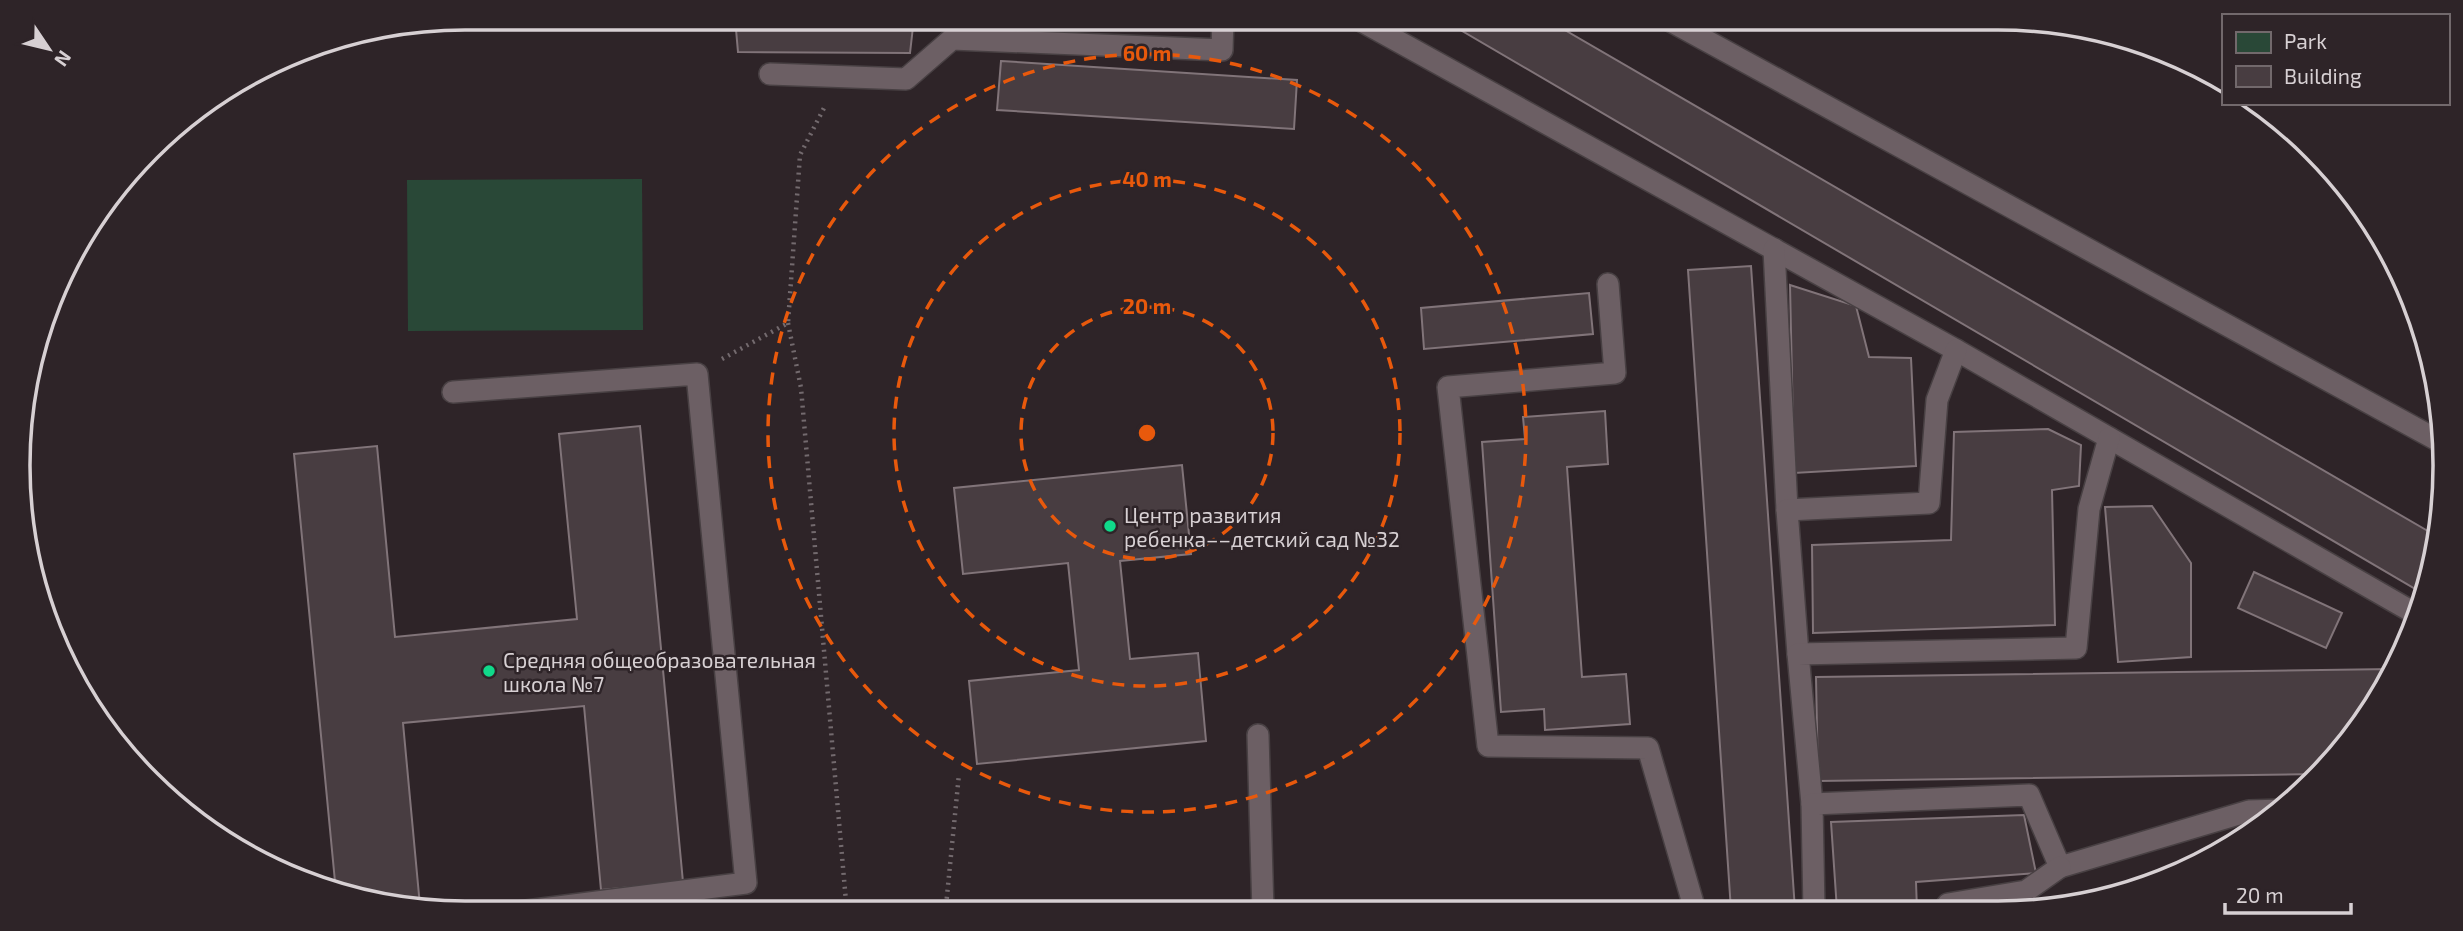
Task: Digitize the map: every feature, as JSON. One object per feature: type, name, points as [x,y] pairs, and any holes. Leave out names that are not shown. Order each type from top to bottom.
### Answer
[{"type":"lane","points":[[769,74],[906,79],[952,39],[1222,50],[1223,30]]},
{"type":"lane","points":[[1378,30],[1956,350],[2409,610]]},
{"type":"lane","points":[[1687,30],[2432,437]]},
{"type":"lane","points":[[1774,249],[1787,510],[1812,804],[1814,901]]},
{"type":"lane","points":[[1608,284],[1615,373],[1448,387],[1488,746],[1648,747],[1692,901]]},
{"type":"lane","points":[[1787,510],[1929,503],[1937,400],[1956,350]]},
{"type":"lane","points":[[453,392],[697,373],[746,883],[605,901]]},
{"type":"lane","points":[[1798,654],[2076,648],[2089,509],[2109,438]]},
{"type":"lane","points":[[1258,735],[1263,901]]},
{"type":"lane","points":[[1812,804],[2029,795],[2060,867]]},
{"type":"lane","points":[[1966,901],[2026,891],[2060,867],[2249,811],[2264,811]]},
{"type":"path","points":[[826,76],[824,112],[800,155],[788,323],[801,388],[846,901]]},
{"type":"path","points":[[697,373],[788,323]]},
{"type":"path","points":[[947,901],[960,774]]},
{"type":"green space","points":[[642,179],[643,330],[408,331],[407,180]]},
{"type":"building","points":[[736,30],[913,30],[910,53],[738,52]]},
{"type":"building","points":[[1460,30],[1565,30],[2428,531],[2415,589]]},
{"type":"building","points":[[1001,61],[1297,80],[1294,129],[997,110]]},
{"type":"building","points":[[1751,266],[1794,901],[1730,901],[1688,270]]},
{"type":"building","points":[[1790,285],[1856,306],[1869,357],[1911,358],[1916,466],[1794,473]]},
{"type":"building","points":[[1589,293],[1593,334],[1424,349],[1421,308]]},
{"type":"building","points":[[1605,411],[1608,464],[1567,467],[1582,677],[1626,674],[1630,724],[1545,730],[1544,709],[1501,712],[1482,442],[1525,439],[1523,417]]},
{"type":"building","name":"Средняя общеобразовательная школа №7","points":[[640,426],[683,882],[601,890],[584,706],[403,723],[419,899],[380,893],[335,881],[294,454],[377,446],[395,637],[577,619],[559,434]]},
{"type":"building","points":[[2048,429],[2081,445],[2079,486],[2052,490],[2055,625],[1813,633],[1812,545],[1951,540],[1954,432]]},
{"type":"building","points":[[1182,465],[1191,554],[1120,561],[1130,659],[1198,653],[1206,741],[977,764],[969,681],[1079,670],[1068,563],[963,574],[954,488]]},
{"type":"building","points":[[2152,506],[2191,563],[2191,657],[2118,662],[2105,507]]},
{"type":"building","points":[[2254,572],[2342,613],[2326,648],[2238,608]]},
{"type":"building","points":[[2382,669],[2360,708],[2306,774],[1818,781],[1816,677]]},
{"type":"building","points":[[2024,815],[2036,873],[1916,882],[1917,901],[1836,901],[1831,822]]},
{"type":"place","name":"Центр развития ребенка––детский сад №32","points":[[1110,526]]},
{"type":"place","name":"Средняя общеобразовательная школа №7","points":[[489,671]]}]
